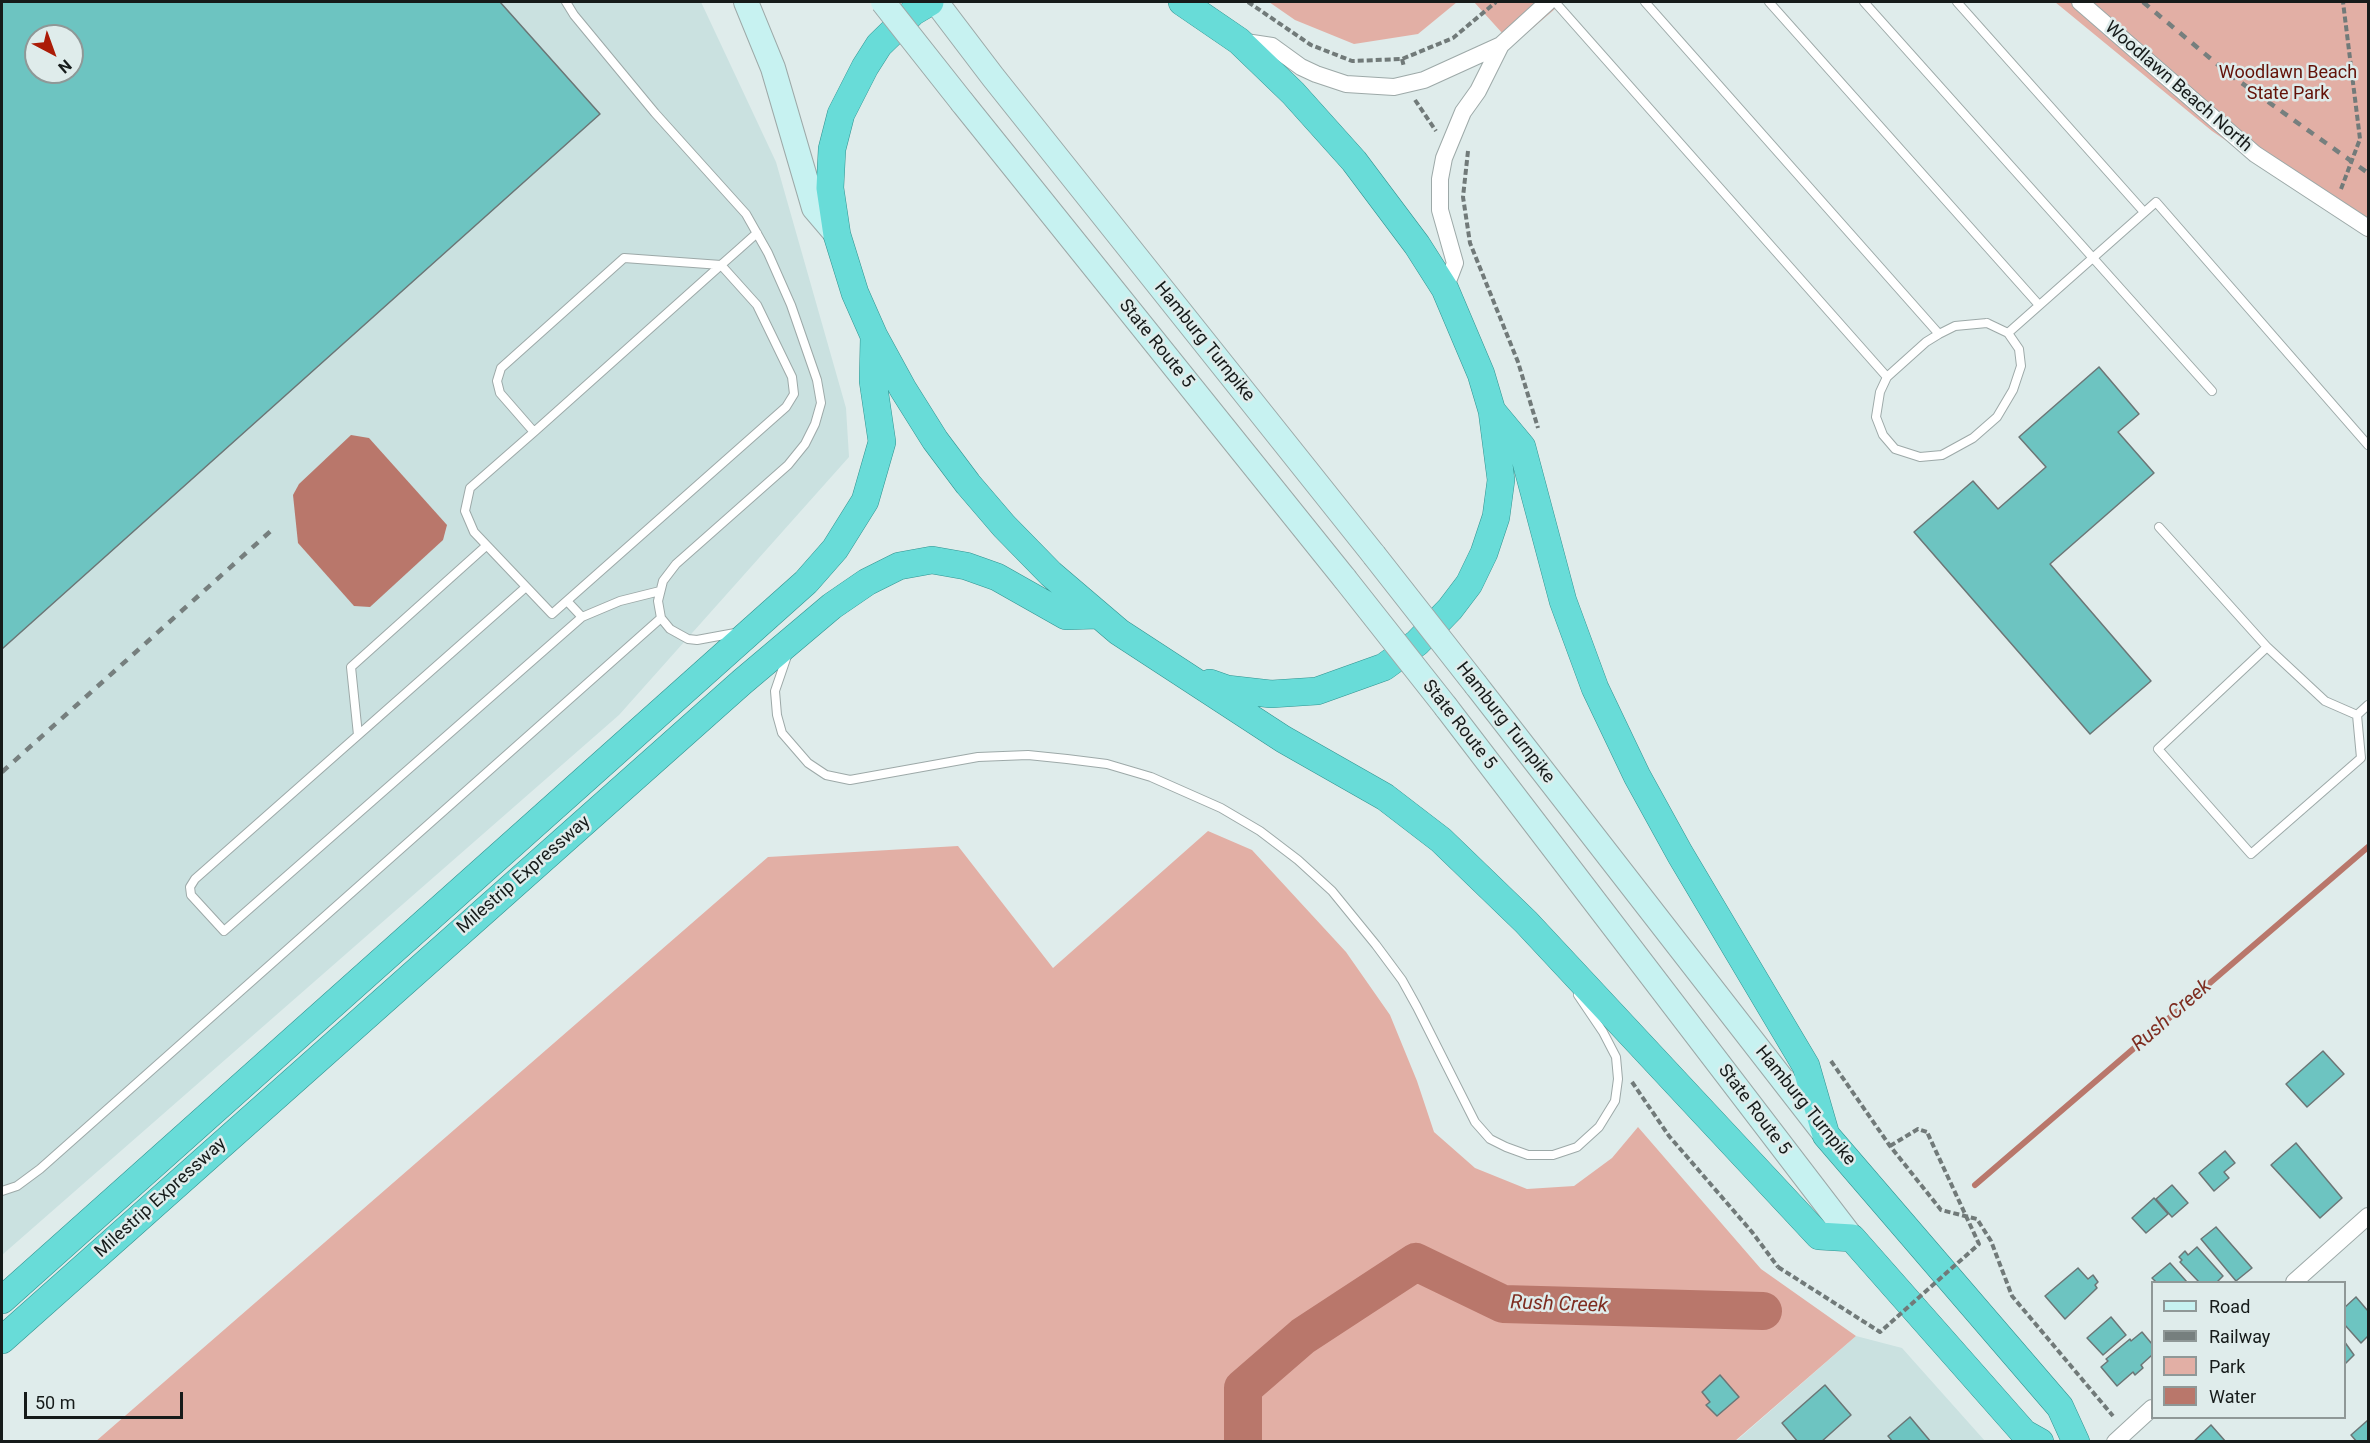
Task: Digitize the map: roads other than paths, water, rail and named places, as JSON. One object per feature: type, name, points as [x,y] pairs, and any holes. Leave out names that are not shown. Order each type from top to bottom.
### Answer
[{"type":"highway","points":[[930,2],[913,12],[879,45],[865,67],[841,114],[832,149],[830,188],[837,235],[855,292],[874,336],[935,440],[1004,526],[1051,574],[1098,615],[1152,655],[1283,739],[1385,797],[1416,819],[1469,865],[1526,922],[1819,1236],[1852,1238]]},
{"type":"highway","points":[[1180,671],[1227,690],[1271,694],[1317,691],[1384,667],[1418,643],[1450,609],[1469,584],[1496,517],[1501,480],[1492,411],[1481,374],[1445,289],[1402,223],[1354,161],[1293,93],[1239,41],[1182,2]]},
{"type":"highway","name":"Milestrip Expressway","points":[[2,1300],[806,582],[835,549],[865,501],[882,442],[873,381],[874,336]]},
{"type":"highway","points":[[1492,411],[1522,447],[1563,601],[1595,688],[1637,776],[1680,854],[1806,1066],[1826,1135]]},
{"type":"highway","name":"Milestrip Expressway","points":[[2,1340],[459,932],[800,632],[867,582],[899,566],[932,560],[966,566],[998,577],[1066,616],[1098,615]]},
{"type":"highway","name":"Hamburg Turnpike","points":[[1826,1135],[2060,1407],[2076,1442]]},
{"type":"highway","name":"State Route 5","points":[[1852,1238],[2024,1433],[2040,1442]]},
{"type":"main road","points":[[746,2],[773,68],[814,208],[837,235]]},
{"type":"main road","name":"State Route 5","points":[[883,2],[1446,707],[1852,1238]]},
{"type":"main road","name":"Hamburg Turnpike","points":[[936,2],[993,77],[1374,555],[1826,1135]]},
{"type":"street","points":[[1445,289],[1455,263],[1440,210],[1442,168],[1462,112],[1478,91],[1501,45],[1548,2]]},
{"type":"street","name":"Woodlawn Beach North","points":[[2080,2],[2255,154],[2368,228]]},
{"type":"street","points":[[1239,41],[1272,46],[1301,67],[1346,84],[1394,87],[1424,80],[1501,45]]},
{"type":"street","points":[[2295,1281],[2368,1216]]},
{"type":"street","points":[[2115,1442],[2151,1409]]},
{"type":"lane","points":[[566,2],[574,15],[656,113],[746,214],[791,304],[817,380],[821,403],[805,444],[788,465],[676,564],[663,581],[660,591],[658,601],[661,618],[670,629],[688,639],[725,637],[760,625]]},
{"type":"lane","points":[[1529,18],[1534,2]]},
{"type":"lane","points":[[1555,2],[1887,377]]},
{"type":"lane","points":[[1645,2],[1939,334]]},
{"type":"lane","points":[[1769,2],[2039,305]]},
{"type":"lane","points":[[1864,2],[2212,391]]},
{"type":"lane","points":[[1957,2],[2144,212]]},
{"type":"lane","points":[[2008,333],[2156,202],[2368,445]]},
{"type":"lane","points":[[534,432],[500,393],[497,381],[501,368],[624,258],[721,265],[757,305],[792,377],[794,394],[786,407],[552,614],[474,532],[465,511],[470,488],[534,432],[721,265],[757,233]]},
{"type":"lane","points":[[1987,323],[2008,333],[2019,350],[2021,366],[2013,390],[1997,417],[1972,438],[1942,455],[1920,457],[1895,449],[1883,435],[1876,417],[1880,392],[1887,377],[1926,342],[1955,326],[1987,323]]},
{"type":"lane","points":[[2159,527],[2267,647],[2325,702],[2357,715]]},
{"type":"lane","points":[[358,735],[351,667],[486,546]]},
{"type":"lane","points":[[526,586],[195,879],[190,887],[191,895],[224,931],[582,617],[620,601],[660,591]]},
{"type":"lane","points":[[567,601],[582,617]]},
{"type":"lane","points":[[2,1191],[17,1186],[40,1169],[661,618]]},
{"type":"lane","points":[[800,632],[783,664],[775,691],[777,715],[782,733],[793,747],[808,763],[826,775],[850,780],[978,758],[1028,755],[1107,764],[1151,777],[1221,808],[1260,831],[1298,860],[1332,891],[1383,954],[1402,980],[1417,1007],[1475,1122],[1490,1139],[1528,1155],[1553,1155],[1577,1147],[1599,1128],[1615,1101],[1618,1079],[1616,1057],[1603,1032],[1571,986]]},
{"type":"lane","points":[[2267,647],[2158,749],[2251,855],[2361,758],[2357,715]]},
{"type":"lane","points":[[2357,715],[2368,705]]},
{"type":"lane","points":[[1526,922],[1565,977]]},
{"type":"water","points":[[351,435],[369,438],[447,525],[443,540],[370,607],[354,606],[298,543],[293,495],[299,484]]},
{"type":"waterway","name":"Rush Creek","points":[[1975,1185],[2368,847]]},
{"type":"waterway","name":"Rush Creek","points":[[1243,1442],[1243,1388],[1303,1336],[1416,1262],[1503,1304],[1763,1311]]},
{"type":"railway","points":[[2143,2],[2229,74],[2368,173]]},
{"type":"railway","points":[[2,772],[273,529]]},
{"type":"park label","name":"Woodlawn Beach State Park","points":[[2288,83]]}]
